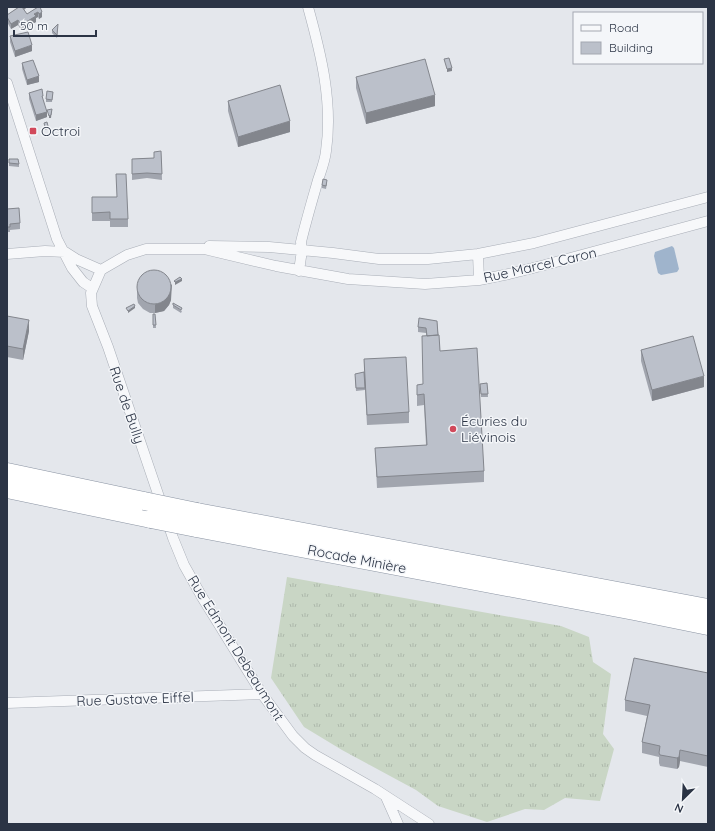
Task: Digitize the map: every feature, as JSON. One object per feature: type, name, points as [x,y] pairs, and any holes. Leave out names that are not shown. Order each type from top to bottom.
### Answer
[{"type":"highway","name":"Rocade Minière","points":[[7,472],[144,501],[196,520],[708,626]]},
{"type":"highway","name":"Rocade Minière","points":[[7,489],[150,519],[196,520],[632,593],[708,608]]},
{"type":"street","points":[[299,271],[302,250],[301,242],[326,153],[329,108],[322,61],[308,7]]},
{"type":"street","points":[[7,83],[57,239],[65,252],[72,268],[83,282],[92,288],[101,270],[76,259],[65,252],[45,251],[7,254]]},
{"type":"street","name":"Rue Marcel Caron","points":[[204,249],[209,246],[269,247],[379,259],[403,260],[478,254],[534,243],[708,197]]},
{"type":"street","name":"Rue Marcel Caron","points":[[101,270],[127,255],[146,249],[204,249],[299,271],[348,279],[425,284],[479,280],[541,266],[708,222]]},
{"type":"street","points":[[478,254],[479,280]]},
{"type":"street","name":"Rue de Bully","points":[[92,288],[90,298],[92,306],[108,347],[173,538],[184,565]]},
{"type":"street","name":"Rue Edmont Debeaumont","points":[[184,565],[262,694],[293,736],[305,748],[315,755],[375,789],[429,824]]},
{"type":"street","name":"Rue Gustave Eiffel","points":[[7,703],[262,694]]},
{"type":"street","points":[[386,797],[398,824]]},
{"type":"green space","points":[[287,577],[561,626],[589,637],[593,662],[611,674],[603,734],[614,749],[600,801],[565,798],[544,810],[525,809],[487,822],[438,806],[416,790],[342,750],[304,727],[271,678]]},
{"type":"water","points":[[672,246],[674,248],[679,269],[677,272],[661,275],[658,273],[654,256],[655,252]]},
{"type":"building","points":[[19,7],[22,7],[27,14],[38,7],[40,7],[42,12],[39,14],[38,12],[34,14],[36,16],[21,25],[18,20],[11,24],[7,15]]},
{"type":"building","points":[[58,24],[57,35],[52,30]]},
{"type":"building","points":[[28,32],[32,45],[15,51],[10,36]]},
{"type":"building","points":[[449,58],[452,68],[447,69],[444,59]]},
{"type":"building","points":[[425,59],[435,95],[366,113],[356,77]]},
{"type":"building","points":[[33,60],[39,76],[27,80],[22,63]]},
{"type":"building","points":[[280,85],[290,121],[238,137],[228,101]]},
{"type":"building","points":[[42,89],[42,96],[47,112],[36,115],[29,93]]},
{"type":"building","points":[[47,91],[53,92],[52,100],[46,99]]},
{"type":"building","points":[[52,109],[51,115],[49,116],[47,110]]},
{"type":"building","points":[[47,122],[48,126],[45,127],[44,123]]},
{"type":"building","points":[[161,151],[162,174],[132,174],[132,159],[154,158],[154,152]]},
{"type":"building","points":[[9,159],[18,159],[19,164],[9,163]]},
{"type":"building","points":[[116,174],[126,174],[128,219],[110,219],[110,212],[92,213],[92,197],[117,197]]},
{"type":"building","points":[[323,179],[327,180],[326,186],[322,185]]},
{"type":"building","points":[[19,208],[20,223],[10,224],[10,227],[7,227],[7,209]]},
{"type":"building","points":[[151,270],[157,270],[161,271],[168,277],[171,287],[170,294],[164,301],[157,304],[151,304],[147,303],[140,297],[137,290],[137,284],[138,280],[144,273]]},
{"type":"building","points":[[180,277],[182,279],[175,282],[174,281]]},
{"type":"building","points":[[173,303],[182,308],[181,310],[173,305]]},
{"type":"building","points":[[134,304],[135,306],[128,311],[126,308]]},
{"type":"building","points":[[153,314],[155,314],[156,325],[153,325]]},
{"type":"building","points":[[7,316],[29,320],[23,349],[7,346]]},
{"type":"building","points":[[419,318],[437,321],[438,335],[427,336],[426,328],[418,327]]},
{"type":"building","name":"Écuries du Liévinois","points":[[439,335],[440,351],[477,348],[484,471],[377,477],[375,448],[427,445],[424,394],[417,395],[417,385],[423,384],[422,336]]},
{"type":"building","points":[[693,336],[704,376],[652,390],[641,350]]},
{"type":"building","points":[[406,357],[409,412],[367,415],[364,359]]},
{"type":"building","points":[[364,372],[365,388],[356,388],[355,374]]},
{"type":"building","points":[[487,383],[488,394],[481,394],[480,384]]},
{"type":"building","points":[[634,658],[708,673],[708,756],[680,750],[679,757],[677,758],[660,755],[660,746],[642,742],[650,705],[625,700]]},
{"type":"place","name":"Octroi","points":[[33,131]]},
{"type":"place","name":"Écuries du Liévinois","points":[[453,429]]}]
